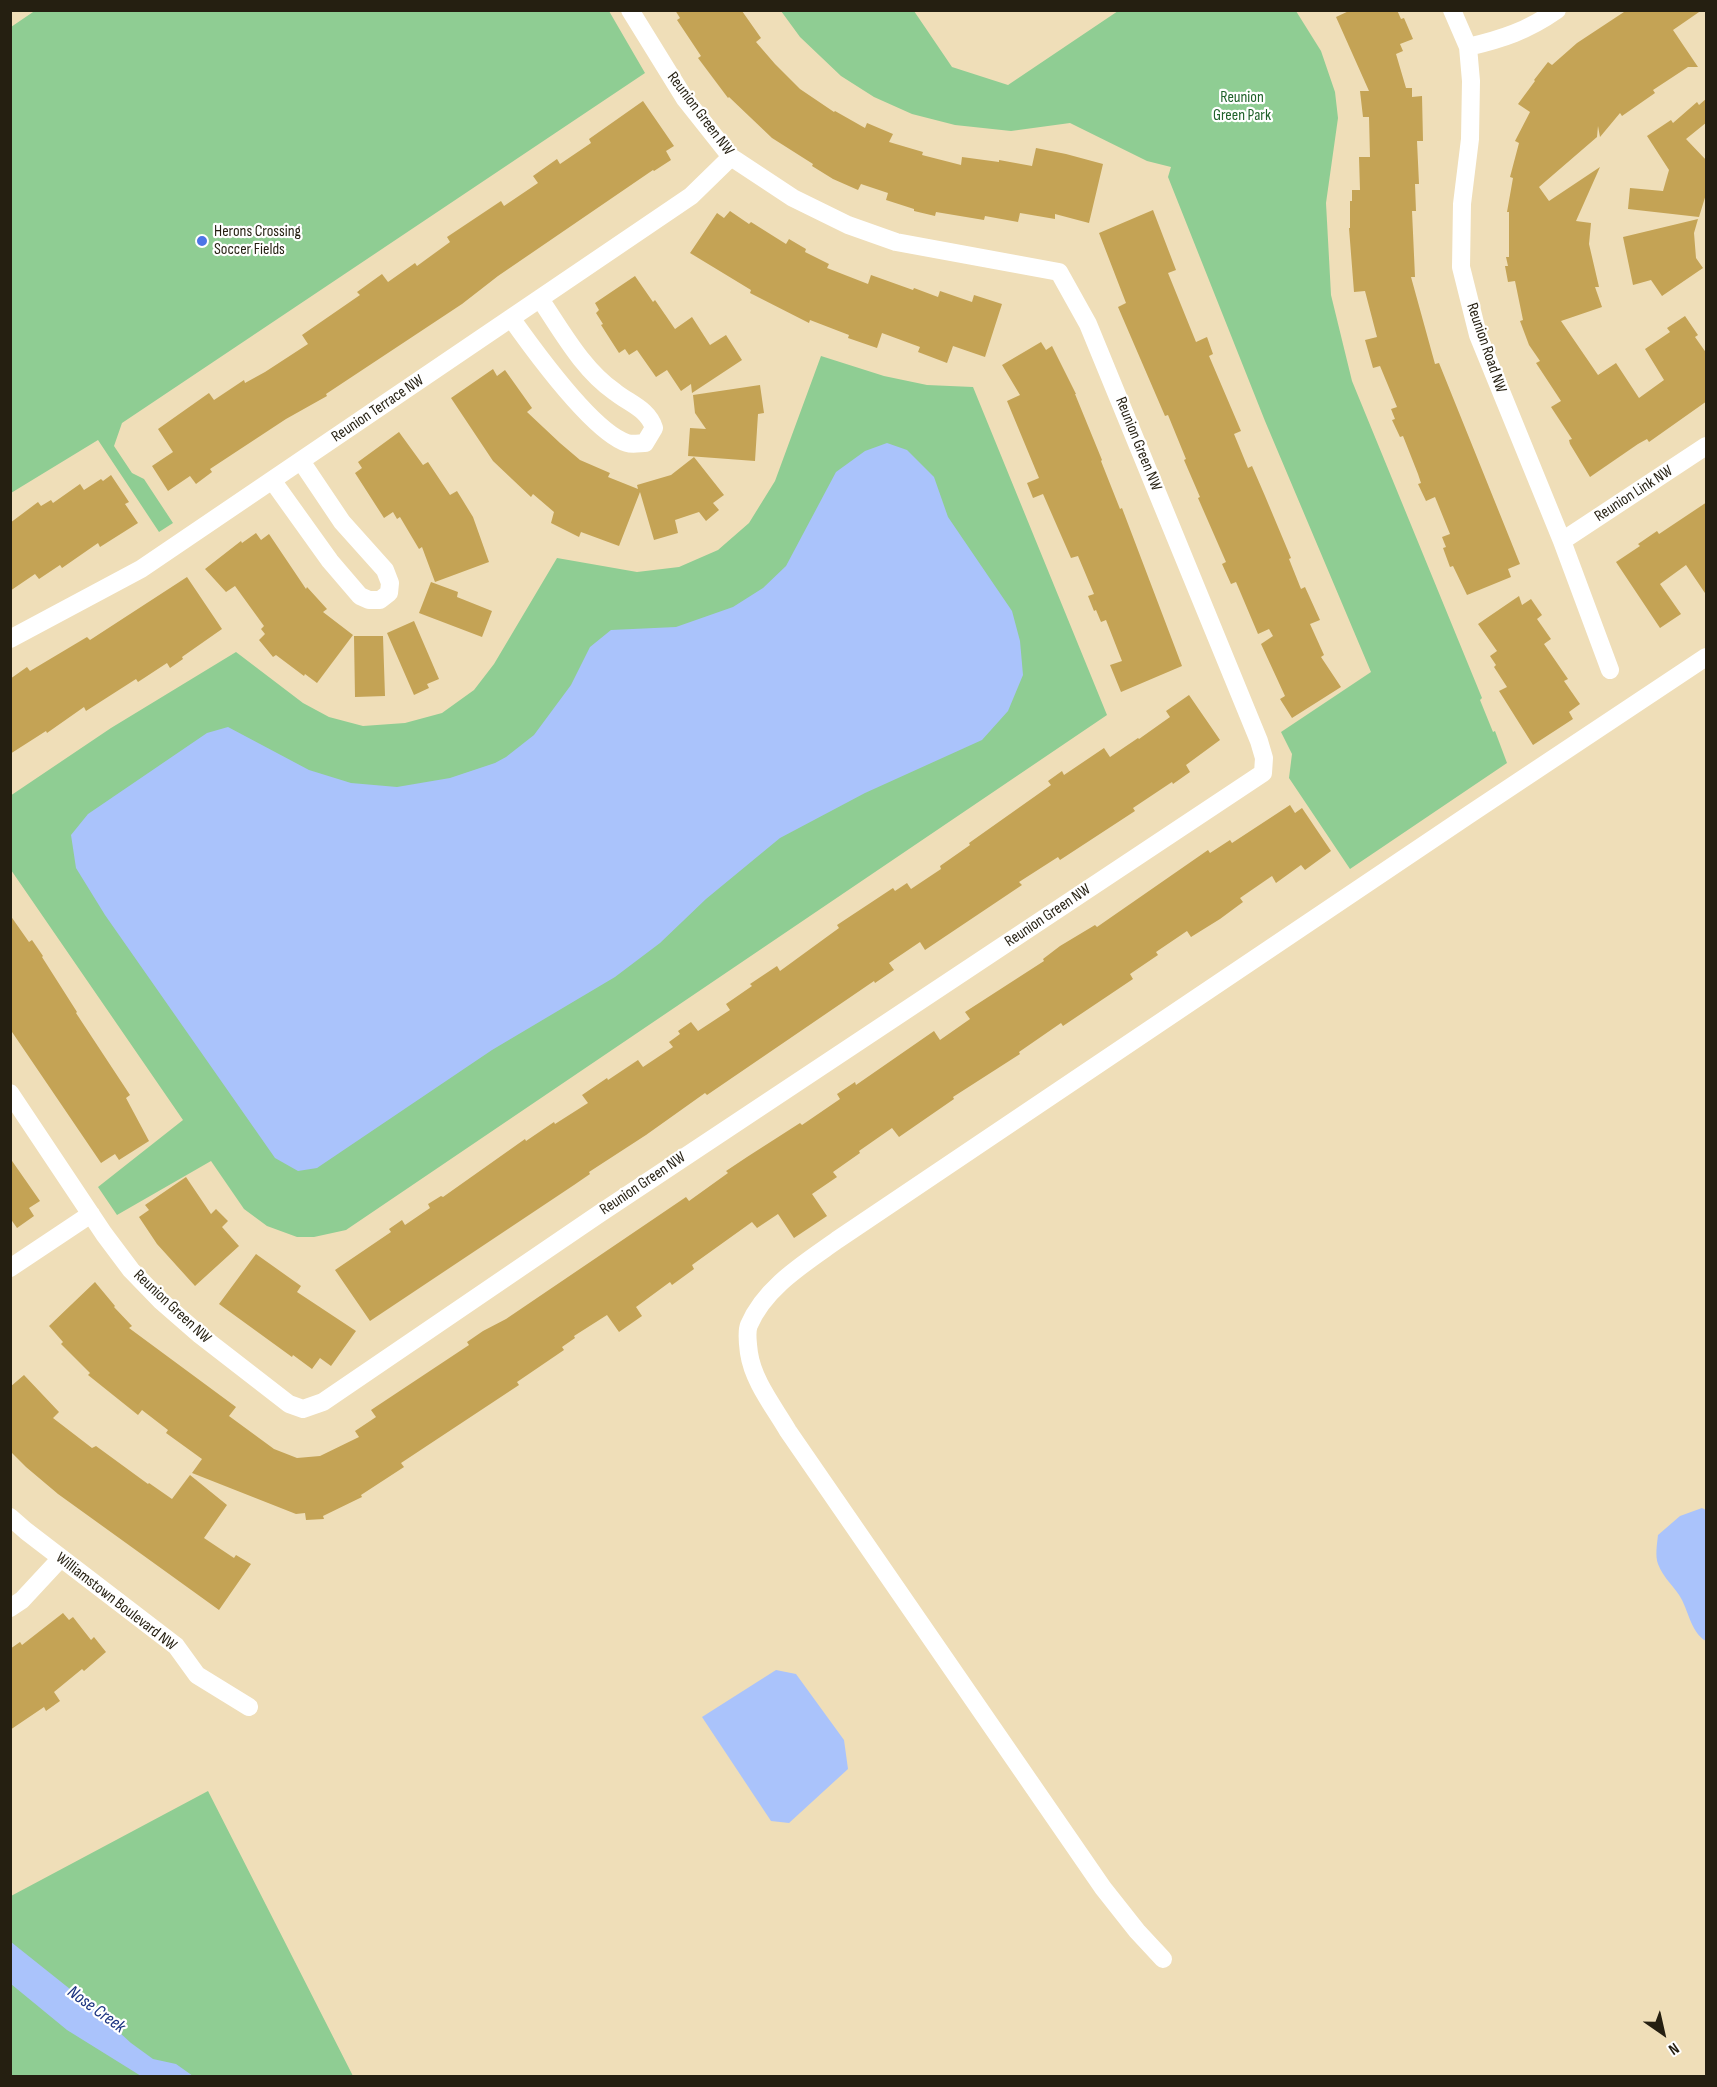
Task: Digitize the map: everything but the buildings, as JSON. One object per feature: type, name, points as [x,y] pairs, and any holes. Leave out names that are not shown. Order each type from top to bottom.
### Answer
[{"type":"street","name":"Reunion Green NW","points":[[10,1093],[131,1270],[161,1301],[200,1335],[289,1404],[303,1409],[323,1402],[599,1214],[1263,774],[1264,758],[1259,741],[1088,324],[1059,272],[896,242],[848,225],[793,198],[731,157],[685,99],[630,10]]},
{"type":"street","name":"Reunion Road NW","points":[[1452,10],[1468,47],[1471,81],[1470,139],[1462,204],[1461,267],[1478,335],[1562,541],[1610,670]]},
{"type":"street","points":[[1468,47],[1507,37],[1535,25],[1557,10]]},
{"type":"street","name":"Reunion Terrace NW","points":[[10,639],[141,569],[691,196],[731,157]]},
{"type":"street","points":[[511,318],[551,372],[585,410],[614,437],[629,444],[645,443],[654,428],[650,417],[613,392],[596,375],[580,357],[540,299]]},
{"type":"street","name":"Reunion Link NW","points":[[1562,541],[1707,446]]},
{"type":"street","points":[[272,480],[330,561],[360,596],[369,600],[380,600],[389,593],[390,583],[385,570],[342,522],[301,461]]},
{"type":"street","points":[[1163,1959],[1137,1931],[1104,1888],[788,1431],[760,1384],[749,1354],[747,1327],[768,1295],[796,1269],[837,1240],[1707,657]]},
{"type":"street","points":[[10,1268],[91,1214]]},
{"type":"street","name":"Williamstown Boulevard NW","points":[[10,1517],[176,1646],[197,1675],[249,1707]]},
{"type":"street","points":[[10,1608],[22,1600],[61,1557]]},
{"type":"green space","name":"Herons Crossing Soccer Fields","points":[[36,10],[609,11],[645,73],[122,423],[114,446],[132,473],[144,479],[173,523],[159,532],[98,440],[11,493],[11,27]]},
{"type":"green space","name":"Reunion Green Park","points":[[781,11],[914,11],[952,67],[1008,85],[1118,11],[1296,11],[1321,51],[1335,92],[1338,118],[1326,203],[1331,295],[1352,381],[1507,763],[1350,869],[1289,778],[1292,754],[1281,732],[1371,672],[1265,421],[1168,177],[1171,167],[1147,161],[1070,123],[1011,131],[955,125],[912,114],[874,97],[841,76],[800,37]]},
{"type":"green space","points":[[821,356],[884,376],[927,385],[973,387],[1107,715],[346,1230],[314,1237],[297,1237],[267,1226],[244,1209],[211,1161],[117,1215],[98,1187],[183,1120],[11,870],[10,796],[111,728],[236,652],[303,703],[329,717],[363,726],[405,723],[442,713],[474,690],[494,664],[557,558],[637,572],[679,567],[718,550],[749,523],[775,481]]},
{"type":"green space","points":[[208,1791],[353,2076],[11,2076],[11,1896]]},
{"type":"water","points":[[887,443],[907,450],[934,477],[948,517],[1012,611],[1020,641],[1023,675],[1008,711],[982,740],[865,793],[780,838],[706,899],[660,943],[615,977],[492,1050],[317,1168],[298,1171],[275,1158],[105,915],[76,868],[71,835],[88,814],[207,733],[228,727],[309,770],[351,783],[397,787],[450,778],[495,763],[534,735],[571,685],[590,647],[611,630],[676,627],[733,607],[763,588],[786,566],[836,472],[865,451]]},
{"type":"water","points":[[1702,1508],[1706,1510],[1706,1641],[1697,1633],[1682,1600],[1660,1569],[1656,1554],[1658,1535],[1680,1516]]},
{"type":"water","points":[[776,1670],[796,1674],[844,1740],[848,1769],[789,1823],[771,1821],[702,1717]]},
{"type":"water","points":[[11,1942],[85,2001],[131,2043],[153,2059],[176,2064],[193,2076],[141,2076],[67,2030],[11,1984]]},
{"type":"place","name":"Herons Crossing Soccer Fields","points":[[202,241]]},
{"type":"water label","name":"Nose Creek","points":[[96,2010]]}]
